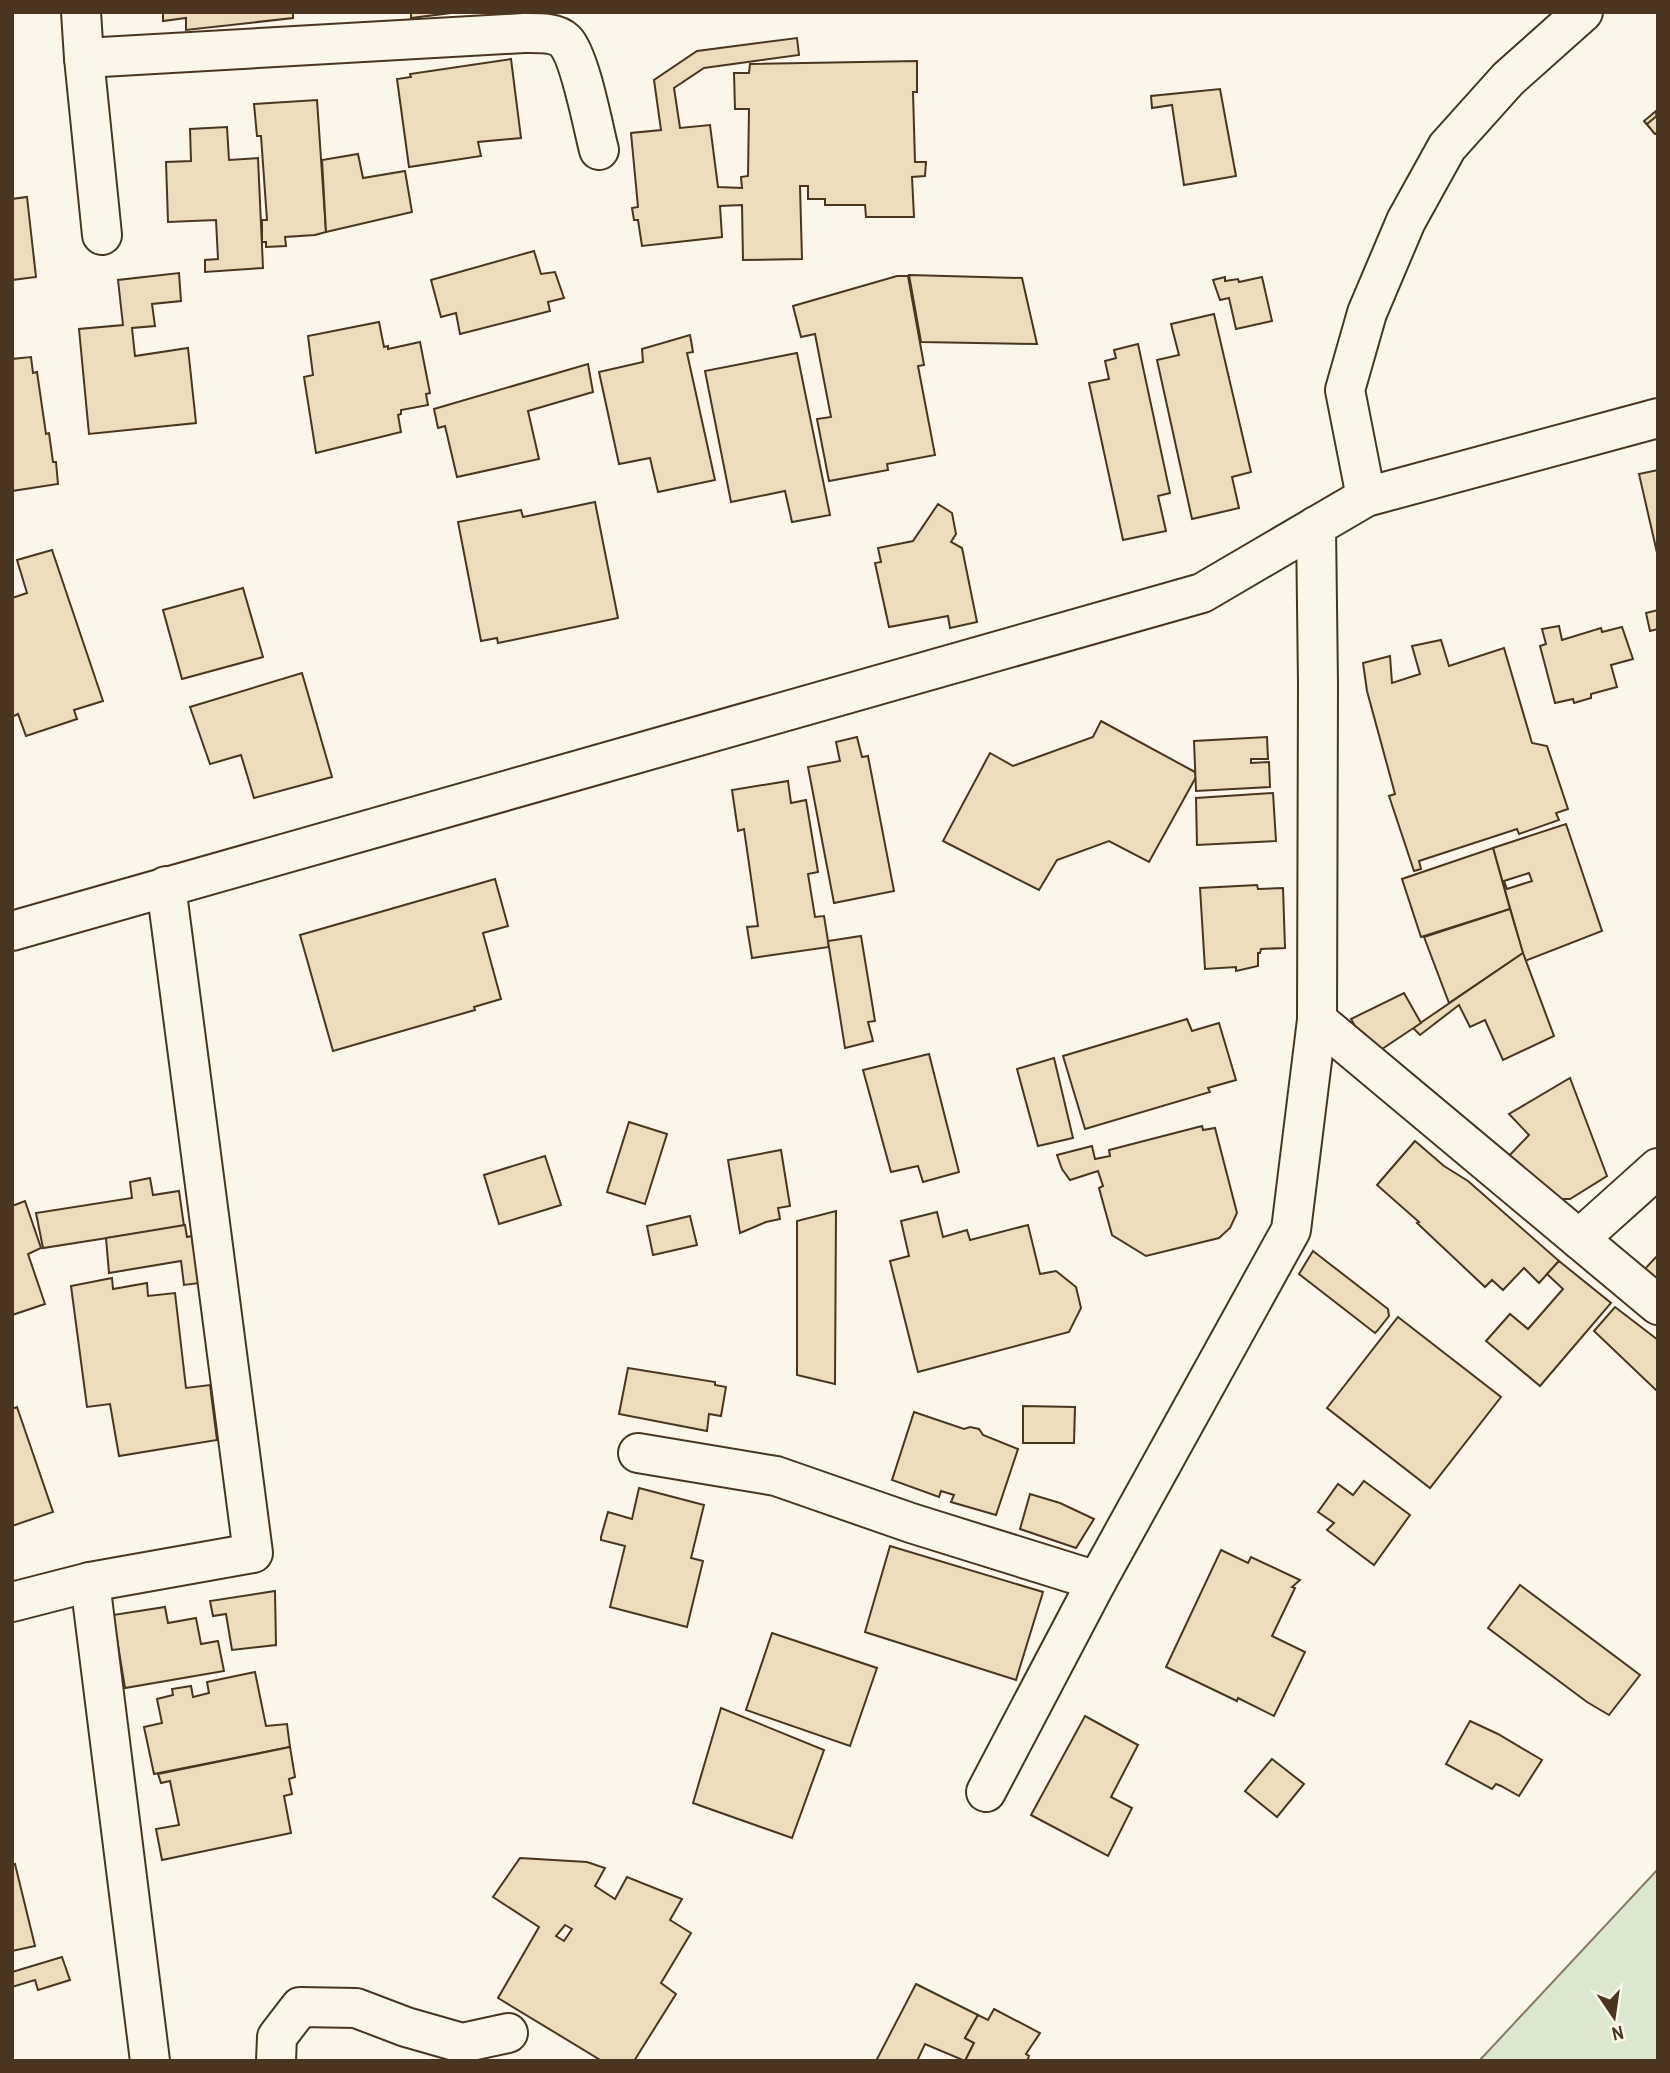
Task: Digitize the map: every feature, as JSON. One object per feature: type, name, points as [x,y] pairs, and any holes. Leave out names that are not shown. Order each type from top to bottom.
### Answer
[{"type":"street","points":[[81,12],[83,58],[102,235]]},
{"type":"street","points":[[1366,497],[1346,390],[1367,313],[1406,221],[1447,147],[1508,79],[1583,12]]},
{"type":"street","points":[[83,58],[545,33],[564,40],[574,54],[599,150]]},
{"type":"street","points":[[12,931],[1202,593],[1366,497],[1658,418]]},
{"type":"street","points":[[986,1792],[1097,1581],[1292,1230],[1317,1020],[1316,526]]},
{"type":"street","points":[[12,1602],[90,1582],[253,1553],[166,886]]},
{"type":"street","points":[[1317,1020],[1658,1305]]},
{"type":"street","points":[[1579,1239],[1658,1168]]},
{"type":"street","points":[[638,1453],[776,1476],[911,1523],[1097,1581]]},
{"type":"street","points":[[90,1582],[150,2061]]},
{"type":"street","points":[[276,2061],[276,2037],[300,2007],[356,2008],[406,2027],[461,2043],[508,2033]]},
{"type":"green space","points":[[1658,1869],[1658,2061],[1479,2061]]},
{"type":"building","points":[[163,12],[293,12],[293,18],[186,30],[186,18],[163,21]]},
{"type":"building","points":[[411,12],[459,12],[411,18]]},
{"type":"building","points":[[797,38],[799,55],[704,68],[674,88],[680,128],[710,125],[718,187],[742,188],[741,177],[748,176],[749,109],[735,109],[734,73],[749,73],[750,64],[917,61],[917,92],[913,92],[915,162],[926,162],[925,176],[912,177],[914,217],[866,217],[865,205],[825,205],[825,199],[808,199],[808,186],[800,186],[802,259],[743,260],[742,205],[720,206],[722,237],[642,246],[638,220],[634,220],[632,208],[638,207],[631,133],[661,130],[654,80],[697,51]]},
{"type":"building","points":[[511,59],[521,138],[478,142],[481,156],[409,167],[397,79],[411,77],[410,74]]},
{"type":"building","points":[[1220,89],[1236,176],[1184,185],[1172,105],[1152,108],[1151,96]]},
{"type":"building","points":[[317,100],[326,232],[285,237],[286,246],[266,247],[266,242],[262,242],[262,220],[267,220],[261,136],[257,136],[254,104]]},
{"type":"building","points":[[1656,111],[1658,132],[1655,134],[1644,121]]},
{"type":"building","points":[[1658,115],[1658,132],[1655,134],[1647,124]]},
{"type":"building","points":[[227,127],[229,160],[258,158],[263,268],[205,272],[205,260],[218,259],[216,220],[168,222],[166,162],[191,161],[190,129]]},
{"type":"building","points":[[358,154],[363,178],[405,171],[412,212],[326,232],[322,160]]},
{"type":"building","points":[[27,197],[36,277],[12,280],[12,199]]},
{"type":"building","points":[[534,251],[541,274],[555,272],[564,298],[548,302],[550,311],[460,334],[456,313],[441,317],[431,280]]},
{"type":"building","points":[[179,273],[181,301],[152,304],[155,326],[132,328],[135,356],[188,348],[196,423],[89,434],[79,329],[123,325],[118,280]]},
{"type":"building","points":[[909,275],[1022,278],[1037,344],[921,342]]},
{"type":"building","points":[[897,276],[908,276],[924,365],[918,366],[935,455],[887,464],[888,470],[829,481],[817,419],[831,417],[815,334],[801,337],[793,306]]},
{"type":"building","points":[[1225,277],[1225,281],[1238,279],[1239,282],[1262,277],[1272,321],[1236,329],[1229,298],[1220,300],[1213,280]]},
{"type":"building","points":[[1214,314],[1251,472],[1232,477],[1239,508],[1192,519],[1157,360],[1179,355],[1171,324]]},
{"type":"building","points":[[379,322],[384,347],[388,346],[388,349],[420,342],[430,393],[426,394],[428,405],[401,410],[398,415],[401,432],[316,453],[304,377],[313,375],[308,336]]},
{"type":"building","points":[[690,335],[693,352],[687,353],[715,480],[658,492],[650,458],[619,464],[599,372],[643,362],[642,349]]},
{"type":"building","points":[[1138,344],[1170,493],[1158,496],[1166,531],[1123,540],[1089,383],[1109,379],[1105,361],[1116,358],[1114,350]]},
{"type":"building","points":[[797,353],[830,515],[792,522],[785,491],[731,502],[705,371]]},
{"type":"building","points":[[31,357],[33,373],[37,372],[46,434],[49,433],[53,462],[56,462],[58,484],[12,491],[12,359]]},
{"type":"building","points":[[588,364],[593,392],[528,411],[539,459],[457,477],[445,426],[438,428],[434,409]]},
{"type":"building","points":[[1658,470],[1658,557],[1639,474]]},
{"type":"building","points":[[595,502],[618,618],[498,643],[497,638],[481,641],[458,522],[521,510],[523,517]]},
{"type":"building","points":[[938,504],[952,513],[956,534],[951,542],[962,548],[977,622],[950,628],[948,616],[889,627],[875,563],[881,562],[878,548],[913,541]]},
{"type":"building","points":[[52,550],[103,701],[74,710],[77,719],[26,736],[18,714],[12,717],[12,598],[27,593],[17,560]]},
{"type":"building","points":[[243,588],[263,657],[182,679],[163,610]]},
{"type":"building","points":[[1658,610],[1658,629],[1650,631],[1646,613]]},
{"type":"building","points":[[1559,626],[1562,640],[1601,628],[1602,632],[1622,627],[1633,659],[1611,665],[1617,687],[1591,694],[1591,698],[1574,703],[1573,699],[1555,703],[1540,646],[1546,644],[1542,629]]},
{"type":"building","points":[[1441,640],[1449,666],[1504,648],[1532,743],[1547,746],[1568,809],[1556,813],[1559,820],[1519,834],[1517,829],[1419,861],[1421,869],[1414,871],[1389,796],[1395,794],[1367,691],[1363,663],[1390,656],[1392,683],[1420,674],[1412,646]]},
{"type":"building","points":[[302,673],[332,777],[254,798],[241,755],[210,764],[190,707]]},
{"type":"building","points":[[1101,721],[1195,772],[1196,777],[1149,862],[1109,841],[1057,860],[1039,890],[943,841],[990,753],[1013,766],[1093,737]]},
{"type":"building","points":[[857,737],[862,757],[868,756],[894,891],[834,903],[808,767],[840,761],[836,742]]},
{"type":"building","points":[[1267,737],[1268,759],[1251,759],[1251,763],[1269,762],[1270,787],[1196,791],[1194,741]]},
{"type":"building","points":[[788,781],[791,803],[806,800],[818,872],[808,874],[815,917],[824,916],[829,947],[752,958],[747,927],[758,926],[744,829],[738,831],[732,790]]},
{"type":"building","points":[[1273,793],[1276,841],[1197,845],[1196,798]]},
{"type":"building","points":[[1566,824],[1602,931],[1525,961],[1493,848]],"holes":[[[1529,873],[1532,881],[1507,889],[1504,881]]]},
{"type":"building","points":[[1493,848],[1510,909],[1421,937],[1402,879]]},
{"type":"building","points":[[495,879],[508,926],[483,933],[501,999],[474,1007],[475,1010],[333,1051],[300,935]]},
{"type":"building","points":[[1257,885],[1258,889],[1283,888],[1285,948],[1261,949],[1258,953],[1258,966],[1236,971],[1236,967],[1205,969],[1200,888]]},
{"type":"building","points":[[1510,909],[1523,953],[1449,1003],[1424,937]]},
{"type":"building","points":[[861,936],[875,1021],[868,1022],[873,1041],[845,1048],[828,941]]},
{"type":"building","points":[[1523,953],[1554,1036],[1503,1060],[1485,1020],[1470,1027],[1459,1005],[1420,1035],[1413,1028]]},
{"type":"building","points":[[1404,993],[1421,1023],[1379,1051],[1361,1037],[1351,1019]]},
{"type":"building","points":[[1187,1019],[1192,1031],[1219,1023],[1236,1080],[1208,1088],[1210,1092],[1085,1129],[1063,1056]]},
{"type":"building","points":[[929,1054],[959,1172],[923,1182],[918,1166],[891,1172],[863,1070]]},
{"type":"building","points":[[1054,1058],[1073,1138],[1038,1146],[1017,1069]]},
{"type":"building","points":[[1570,1078],[1607,1176],[1570,1199],[1557,1199],[1506,1159],[1529,1135],[1509,1114]]},
{"type":"building","points":[[629,1122],[667,1134],[645,1204],[607,1192]]},
{"type":"building","points":[[1202,1126],[1203,1130],[1215,1128],[1237,1213],[1230,1228],[1219,1238],[1146,1256],[1112,1235],[1099,1188],[1103,1186],[1098,1171],[1070,1180],[1057,1155],[1092,1146],[1095,1159],[1110,1156],[1109,1150]]},
{"type":"building","points":[[1415,1141],[1444,1166],[1468,1181],[1559,1261],[1539,1283],[1524,1268],[1503,1290],[1492,1280],[1485,1287],[1377,1185]]},
{"type":"building","points":[[781,1150],[790,1206],[778,1208],[780,1219],[740,1233],[728,1160]]},
{"type":"building","points":[[545,1156],[561,1205],[499,1224],[484,1175]]},
{"type":"building","points":[[150,1178],[153,1195],[179,1191],[184,1226],[43,1248],[36,1213],[132,1198],[130,1182]]},
{"type":"building","points":[[25,1201],[41,1248],[28,1254],[45,1304],[12,1315],[12,1206]]},
{"type":"building","points":[[836,1211],[835,1384],[797,1375],[797,1221]]},
{"type":"building","points":[[937,1212],[943,1237],[967,1230],[970,1240],[1028,1225],[1040,1274],[1056,1271],[1076,1287],[1081,1308],[1069,1332],[918,1372],[890,1261],[909,1256],[901,1221]]},
{"type":"building","points":[[690,1216],[697,1245],[653,1255],[647,1226]]},
{"type":"building","points":[[185,1225],[187,1237],[192,1236],[193,1246],[195,1245],[200,1283],[184,1285],[181,1261],[109,1273],[106,1238]]},
{"type":"building","points":[[1313,1251],[1388,1309],[1389,1316],[1375,1333],[1299,1274]]},
{"type":"building","points":[[1658,1255],[1658,1286],[1642,1272]]},
{"type":"building","points":[[1559,1261],[1611,1303],[1540,1386],[1486,1341],[1510,1314],[1528,1329],[1563,1289],[1547,1274]]},
{"type":"building","points":[[112,1278],[113,1289],[147,1283],[148,1296],[175,1293],[186,1388],[210,1385],[217,1440],[119,1456],[110,1404],[87,1407],[71,1286]]},
{"type":"building","points":[[1615,1307],[1658,1340],[1657,1391],[1594,1331]]},
{"type":"building","points":[[1398,1317],[1501,1397],[1430,1488],[1327,1408]]},
{"type":"building","points":[[628,1368],[715,1382],[715,1385],[726,1387],[721,1416],[709,1414],[707,1431],[619,1414]]},
{"type":"building","points":[[1023,1406],[1075,1407],[1074,1443],[1023,1443]]},
{"type":"building","points":[[17,1407],[53,1512],[12,1526],[12,1409]]},
{"type":"building","points":[[914,1412],[964,1429],[979,1429],[983,1435],[1018,1449],[996,1515],[951,1502],[954,1495],[941,1491],[939,1497],[892,1480]]},
{"type":"building","points":[[1364,1481],[1410,1515],[1374,1565],[1327,1530],[1334,1523],[1318,1512],[1338,1484],[1353,1495]]},
{"type":"building","points":[[639,1488],[704,1505],[691,1558],[703,1561],[687,1627],[610,1607],[625,1546],[601,1540],[601,1537],[608,1512],[632,1519]]},
{"type":"building","points":[[1030,1494],[1060,1503],[1094,1519],[1076,1548],[1020,1529]]},
{"type":"building","points":[[890,1546],[1043,1592],[1016,1680],[865,1632]]},
{"type":"building","points":[[1221,1550],[1248,1563],[1251,1557],[1300,1580],[1292,1587],[1295,1588],[1272,1636],[1305,1652],[1274,1716],[1166,1667]]},
{"type":"building","points":[[1520,1585],[1640,1675],[1609,1715],[1587,1702],[1488,1628]]},
{"type":"building","points":[[275,1591],[276,1645],[232,1650],[226,1614],[213,1616],[210,1601]]},
{"type":"building","points":[[165,1607],[168,1623],[196,1618],[201,1644],[218,1641],[224,1671],[125,1688],[113,1615]]},
{"type":"building","points":[[772,1633],[877,1668],[850,1746],[746,1710]]},
{"type":"building","points":[[255,1672],[266,1726],[287,1724],[290,1747],[154,1774],[144,1727],[162,1723],[157,1699],[173,1695],[172,1689],[191,1686],[193,1697],[209,1693],[207,1682]]},
{"type":"building","points":[[721,1708],[824,1750],[792,1838],[693,1803]]},
{"type":"building","points":[[1085,1716],[1138,1745],[1111,1797],[1132,1808],[1108,1856],[1031,1815]]},
{"type":"building","points":[[1470,1721],[1542,1760],[1519,1796],[1496,1784],[1492,1789],[1446,1764]]},
{"type":"building","points":[[290,1747],[295,1777],[289,1779],[292,1794],[284,1796],[291,1833],[162,1860],[156,1829],[179,1825],[170,1781],[161,1783],[158,1774]]},
{"type":"building","points":[[1272,1759],[1304,1784],[1277,1817],[1245,1791]]},
{"type":"building","points":[[520,1858],[587,1862],[605,1868],[595,1886],[615,1899],[627,1877],[682,1899],[670,1920],[691,1933],[661,1983],[676,1994],[634,2061],[602,2061],[498,1998],[539,1927],[493,1897]],"holes":[[[565,1925],[572,1929],[564,1941],[556,1936]]]},
{"type":"building","points":[[15,1864],[35,1946],[12,1951],[12,1865]]},
{"type":"building","points":[[62,1957],[70,1980],[38,1990],[35,1980],[12,1987],[12,1972]]},
{"type":"building","points":[[916,1984],[978,2015],[965,2038],[974,2043],[965,2061],[925,2044],[917,2061],[876,2061]]},
{"type":"building","points":[[994,2009],[1040,2033],[1026,2054],[1029,2056],[1027,2061],[965,2061],[974,2043],[965,2038],[978,2015],[988,2020]]}]
